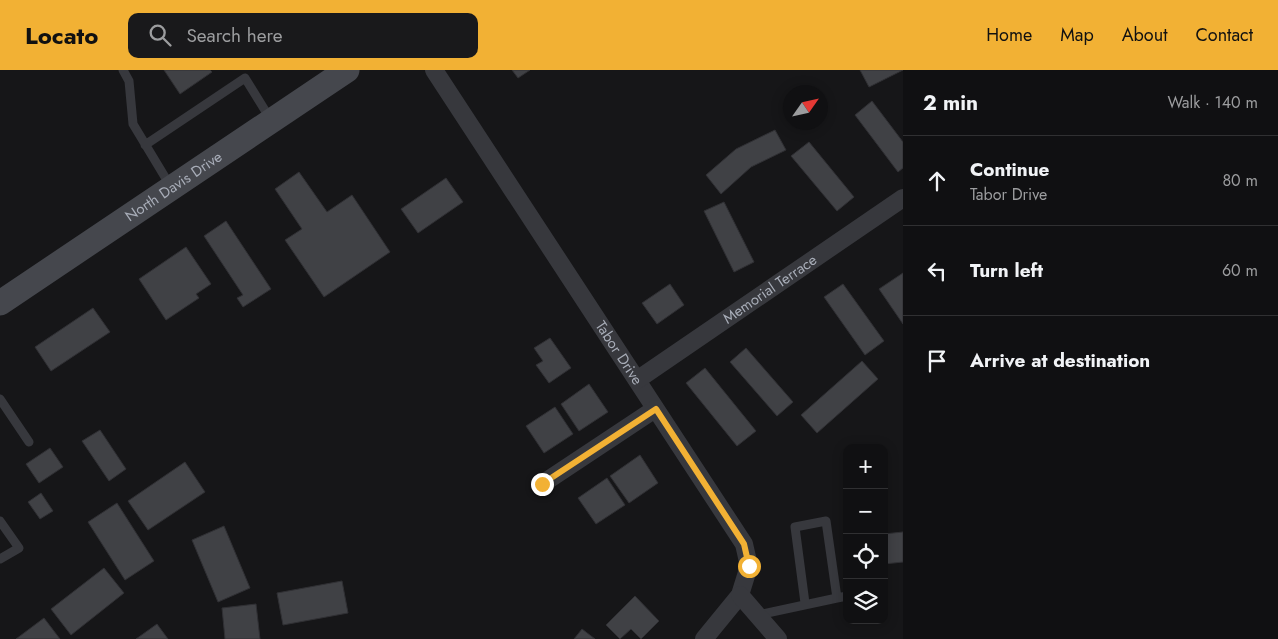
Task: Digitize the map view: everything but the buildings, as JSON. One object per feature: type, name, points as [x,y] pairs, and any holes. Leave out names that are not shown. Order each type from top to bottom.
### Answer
[{"type":"main road","name":"North Davis Drive","points":[[0,303],[347,70]]},
{"type":"street","name":"Tabor Drive","points":[[434,70],[744,544],[749,566],[740,595],[704,639]]},
{"type":"street","name":"Memorial Terrace","points":[[638,380],[903,198]]},
{"type":"street","points":[[542,484],[656,409]]},
{"type":"street","points":[[740,595],[778,639]]},
{"type":"lane","points":[[123,70],[129,82],[133,124],[171,187]]},
{"type":"lane","points":[[145,145],[242,74],[271,120]]},
{"type":"lane","points":[[0,399],[29,442]]},
{"type":"lane","points":[[0,521],[19,548],[0,560]]},
{"type":"lane","points":[[805,603],[795,527],[826,521],[837,598]]},
{"type":"lane","points":[[758,615],[805,603],[843,597]]},
{"type":"route","points":[[542,484],[656,409],[744,544],[749,566]]}]
